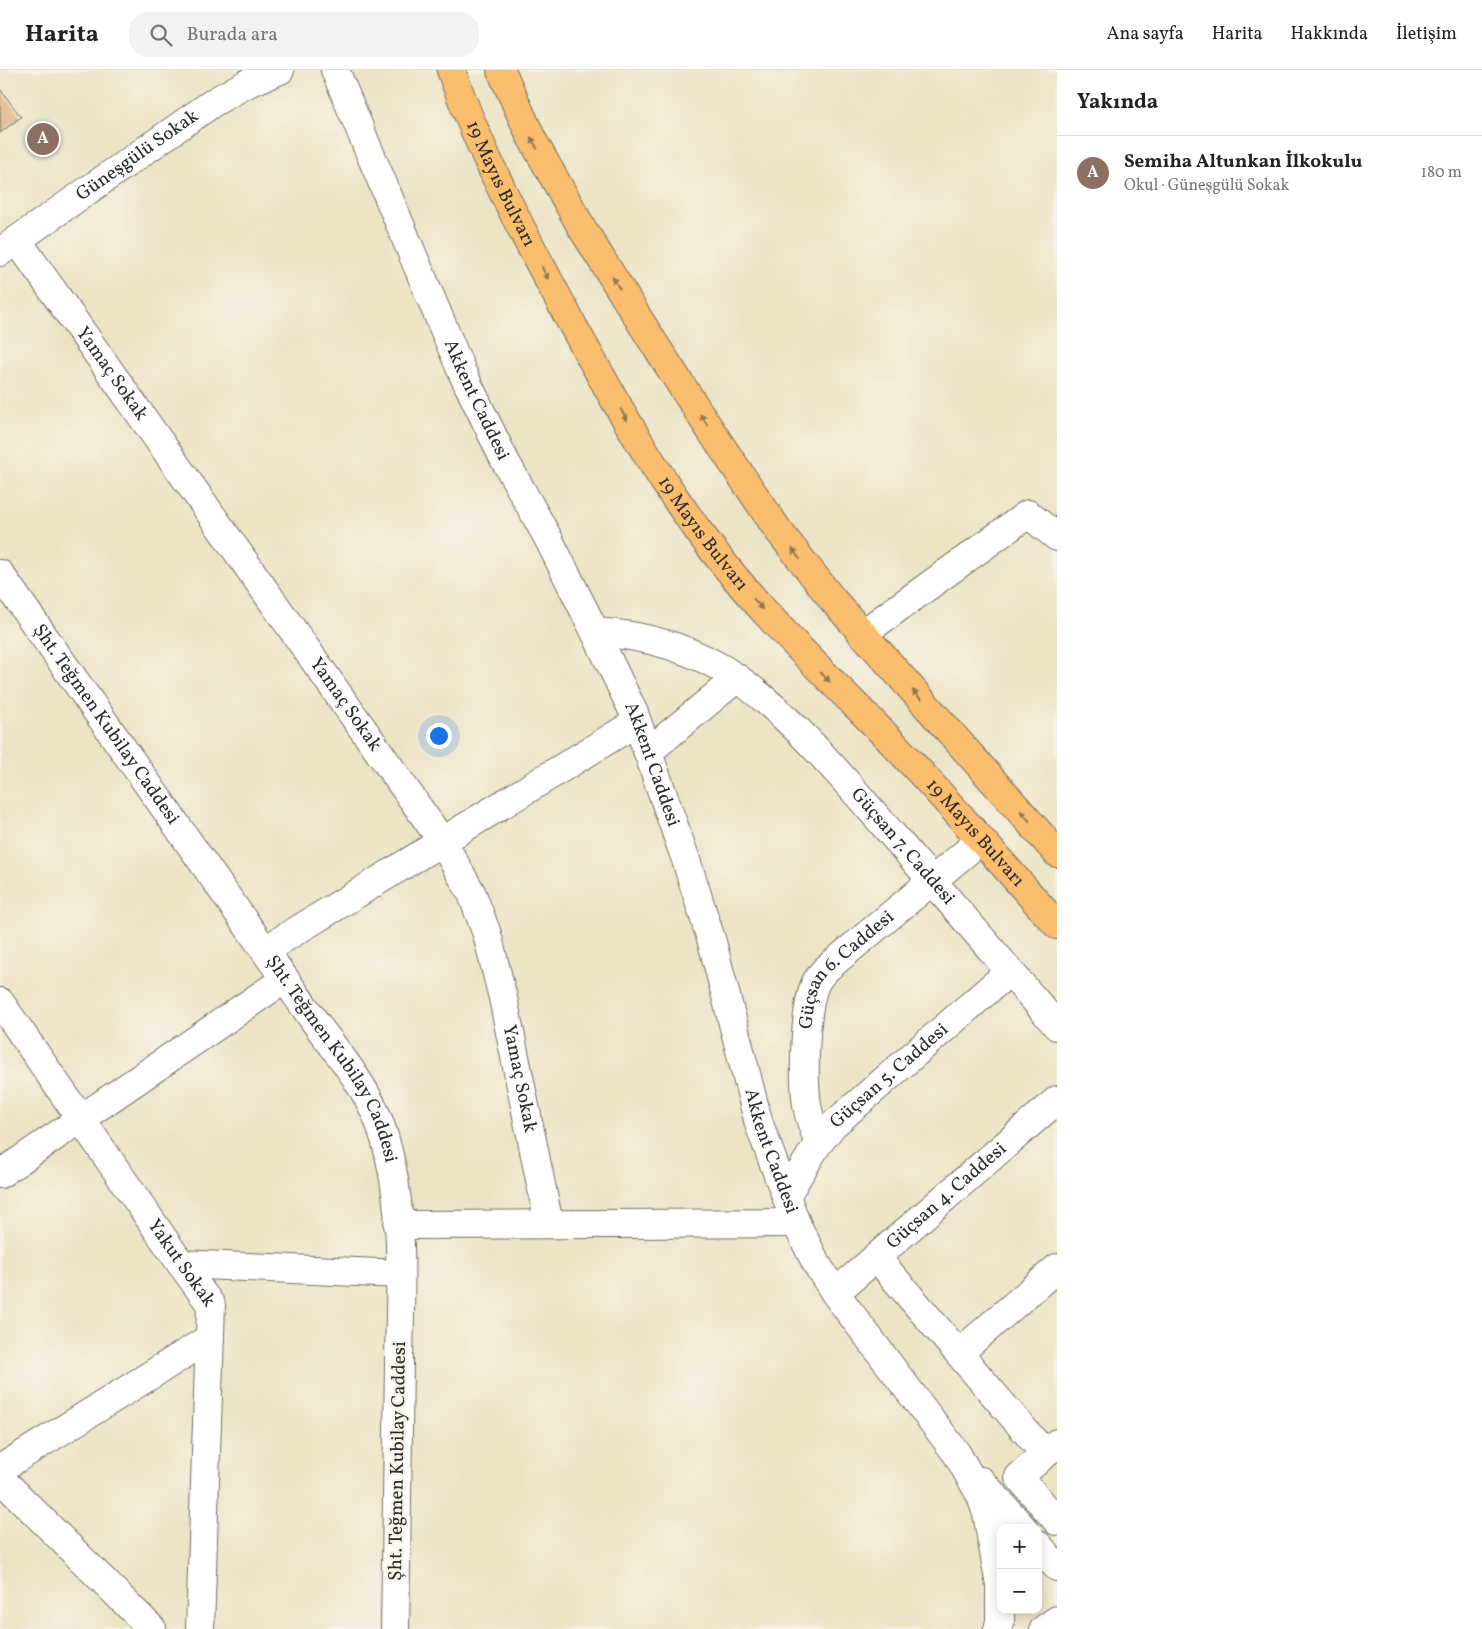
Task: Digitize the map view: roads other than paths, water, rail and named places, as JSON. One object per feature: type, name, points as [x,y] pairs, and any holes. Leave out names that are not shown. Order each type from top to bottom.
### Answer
[{"type":"highway","name":"19 Mayıs Bulvarı","points":[[451,70],[461,99],[541,267],[657,472],[710,546],[786,636],[921,773],[1057,925]]},
{"type":"highway","points":[[501,70],[531,137],[582,228],[650,337],[778,530],[862,634],[1057,853]]},
{"type":"street","name":"Güneşgülü Sokak","points":[[8,246],[214,102],[280,70]]},
{"type":"street","name":"Akkent Caddesi","points":[[334,70],[462,372],[504,459],[548,538],[637,722],[686,860],[706,924],[759,1124],[796,1223],[816,1263],[835,1293],[957,1454],[1019,1524]]},
{"type":"street","name":"Yamaç Sokak","points":[[8,246],[442,841],[472,894],[487,934],[503,998],[549,1224]]},
{"type":"street","points":[[862,634],[1028,514],[1057,537]]},
{"type":"street","name":"Şht. Teğmen Kubilay Caddesi","points":[[0,574],[348,1066],[368,1097],[380,1124],[391,1162],[398,1225],[400,1274],[395,1629]]},
{"type":"street","name":"Güçsan 7. Caddesi","points":[[595,632],[623,633],[661,642],[697,655],[737,678],[775,710],[830,764],[1057,1026]]},
{"type":"street","points":[[648,752],[737,678]]},
{"type":"street","points":[[265,950],[637,722]]},
{"type":"street","name":"Güçsan 6. Caddesi","points":[[819,1142],[807,1105],[805,1070],[809,1009],[816,980],[825,970],[981,840]]},
{"type":"street","name":"Güçsan 5. Caddesi","points":[[786,1196],[819,1142],[833,1125],[1010,970]]},
{"type":"street","points":[[0,1174],[285,979]]},
{"type":"street","name":"Yakut Sokak","points":[[0,1002],[180,1264],[211,1305],[200,1629]]},
{"type":"street","name":"Güçsan 4. Caddesi","points":[[835,1293],[1057,1100]]},
{"type":"street","points":[[398,1225],[796,1223]]},
{"type":"street","points":[[876,1256],[959,1353],[1051,1448],[1018,1477],[1057,1520]]},
{"type":"street","points":[[180,1264],[400,1274]]},
{"type":"street","points":[[959,1353],[1057,1268]]},
{"type":"street","points":[[0,1469],[210,1338]]},
{"type":"street","name":"Akkent Caddesi","points":[[957,1454],[981,1496],[987,1514],[1000,1585],[1000,1622],[998,1629]]},
{"type":"street","points":[[0,1478],[152,1629]]},
{"type":"street","points":[[1042,1549],[1057,1566]]},
{"type":"street","points":[[1044,1629],[1057,1620]]},
{"type":"place","name":"Semiha Altunkan İlkokulu","points":[[43,139]]}]
